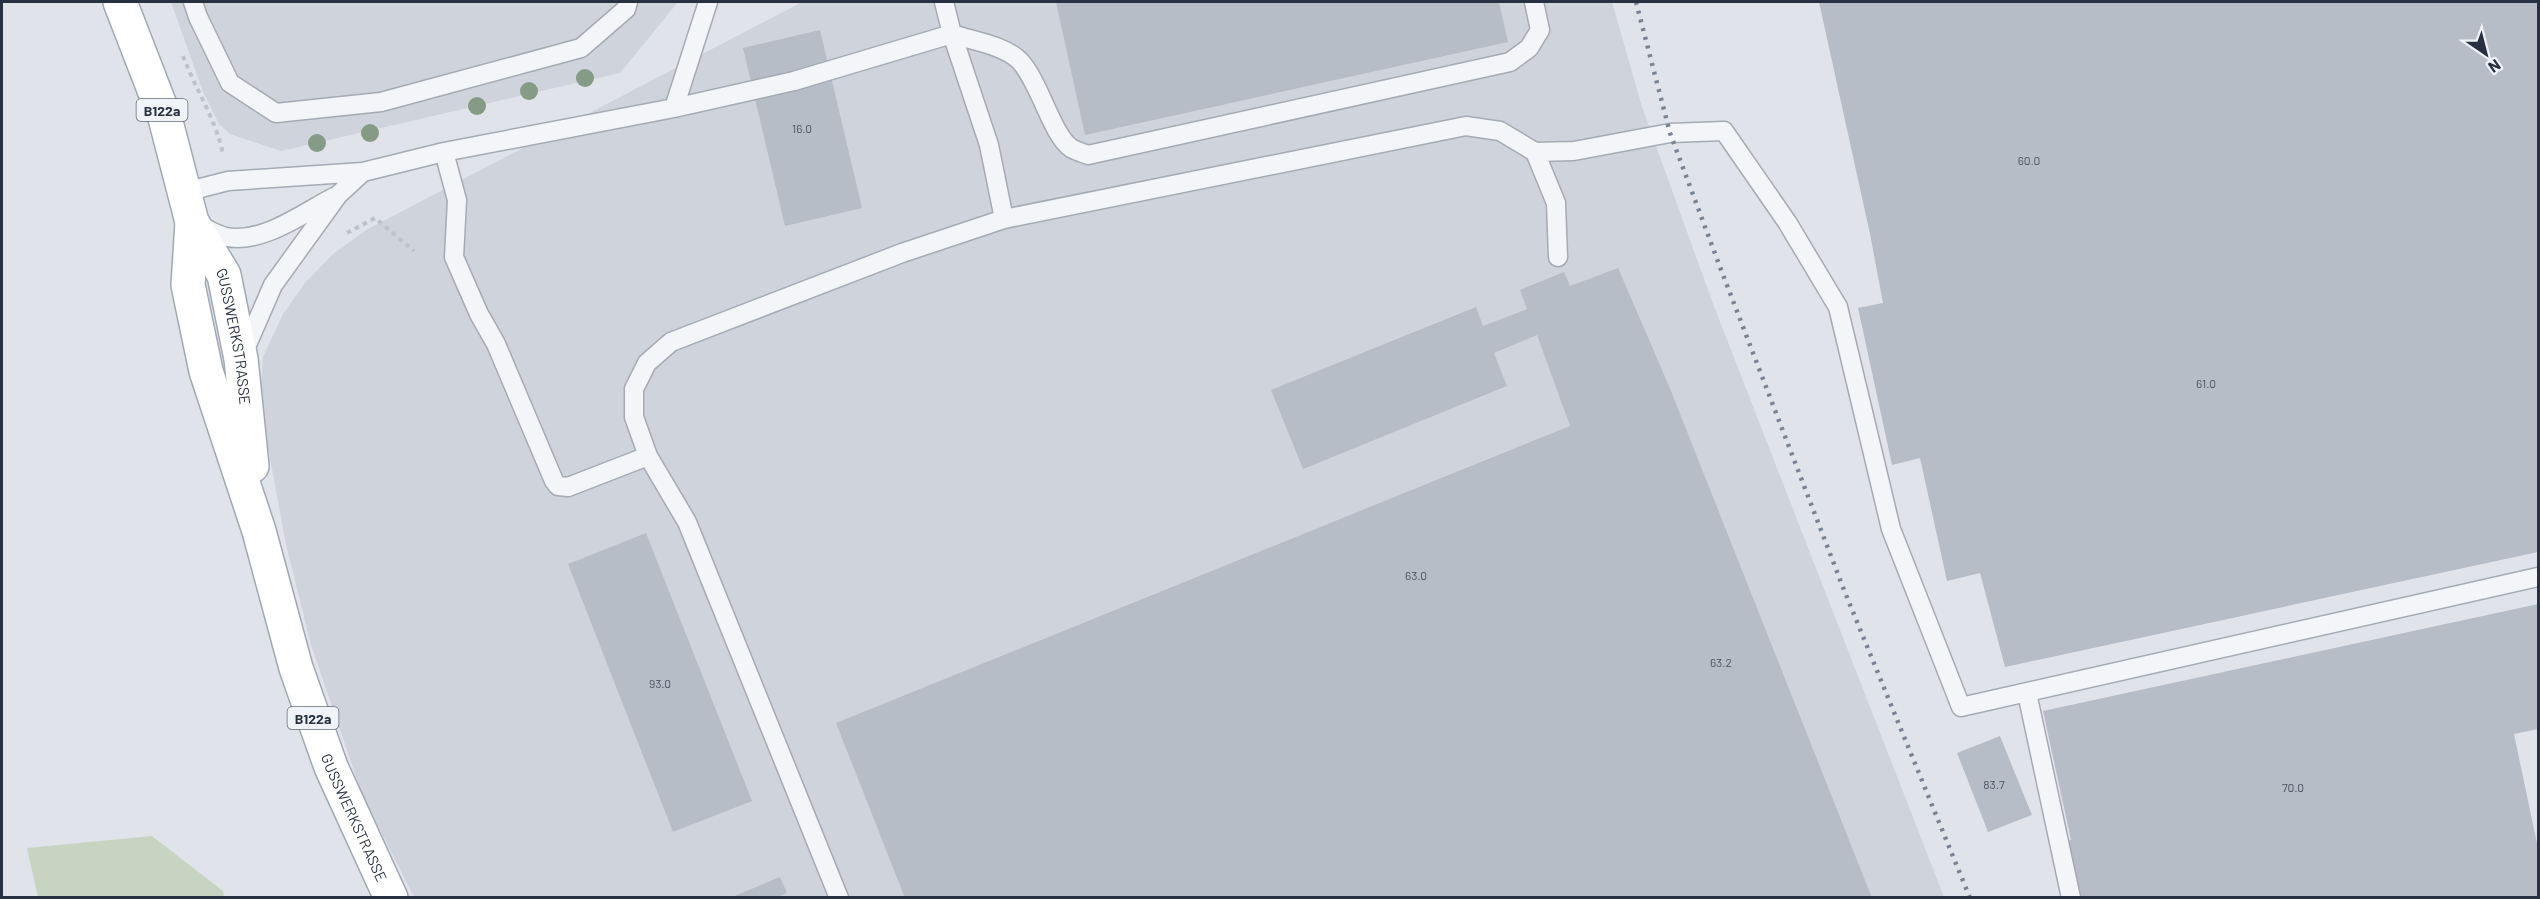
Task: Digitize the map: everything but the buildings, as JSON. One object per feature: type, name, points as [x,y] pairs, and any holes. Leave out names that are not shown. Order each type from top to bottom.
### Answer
[{"type":"main road","name":"GUSSWERKSTRASSE","points":[[120,2],[165,118],[188,207],[224,275],[241,359],[259,531]]},
{"type":"main road","name":"GUSSWERKSTRASSE","points":[[188,207],[188,285],[206,370],[259,531],[296,668],[331,767],[391,897]]},
{"type":"lane","points":[[194,2],[198,17],[230,83],[276,113],[381,102],[581,48],[626,9],[628,2]]},
{"type":"lane","points":[[674,108],[708,2]]},
{"type":"lane","points":[[945,2],[952,34],[989,145],[1004,219]]},
{"type":"lane","points":[[338,195],[265,233],[244,238],[225,237],[188,207],[228,181],[363,172],[444,152],[674,108],[794,81],[952,34],[1002,50],[1019,60],[1034,81],[1055,126],[1070,148],[1089,155],[1510,62],[1529,48],[1540,30],[1534,2]]},
{"type":"lane","points":[[839,897],[687,522],[648,456],[634,417],[634,389],[647,363],[671,342],[902,253],[1004,219],[1466,126],[1500,131],[1535,152],[1574,151],[1670,133],[1724,131],[1787,222],[1838,307],[1891,529],[1961,707],[2538,576]]},
{"type":"lane","points":[[444,152],[457,200],[454,257],[479,314],[496,344],[554,481],[558,486],[568,487],[648,456]]},
{"type":"lane","points":[[1535,152],[1556,203],[1558,256]]},
{"type":"lane","points":[[241,359],[273,285],[338,195],[363,172]]},
{"type":"lane","points":[[2027,693],[2071,897]]},
{"type":"path","points":[[182,53],[193,84],[220,139],[228,181]]},
{"type":"shaded area","points":[[171,2],[678,2],[620,73],[281,151],[230,134],[219,124],[203,92]]},
{"type":"shaded area","points":[[802,2],[1612,2],[1642,107],[1712,301],[1944,897],[414,897],[362,794],[311,645],[285,540],[266,436],[260,397],[263,357],[283,314],[305,283],[333,254],[366,230]]},
{"type":"green space","points":[[152,836],[223,891],[224,897],[38,897],[27,848]]},
{"type":"railway","points":[[1636,2],[1670,133],[1844,590],[1970,898]]}]
